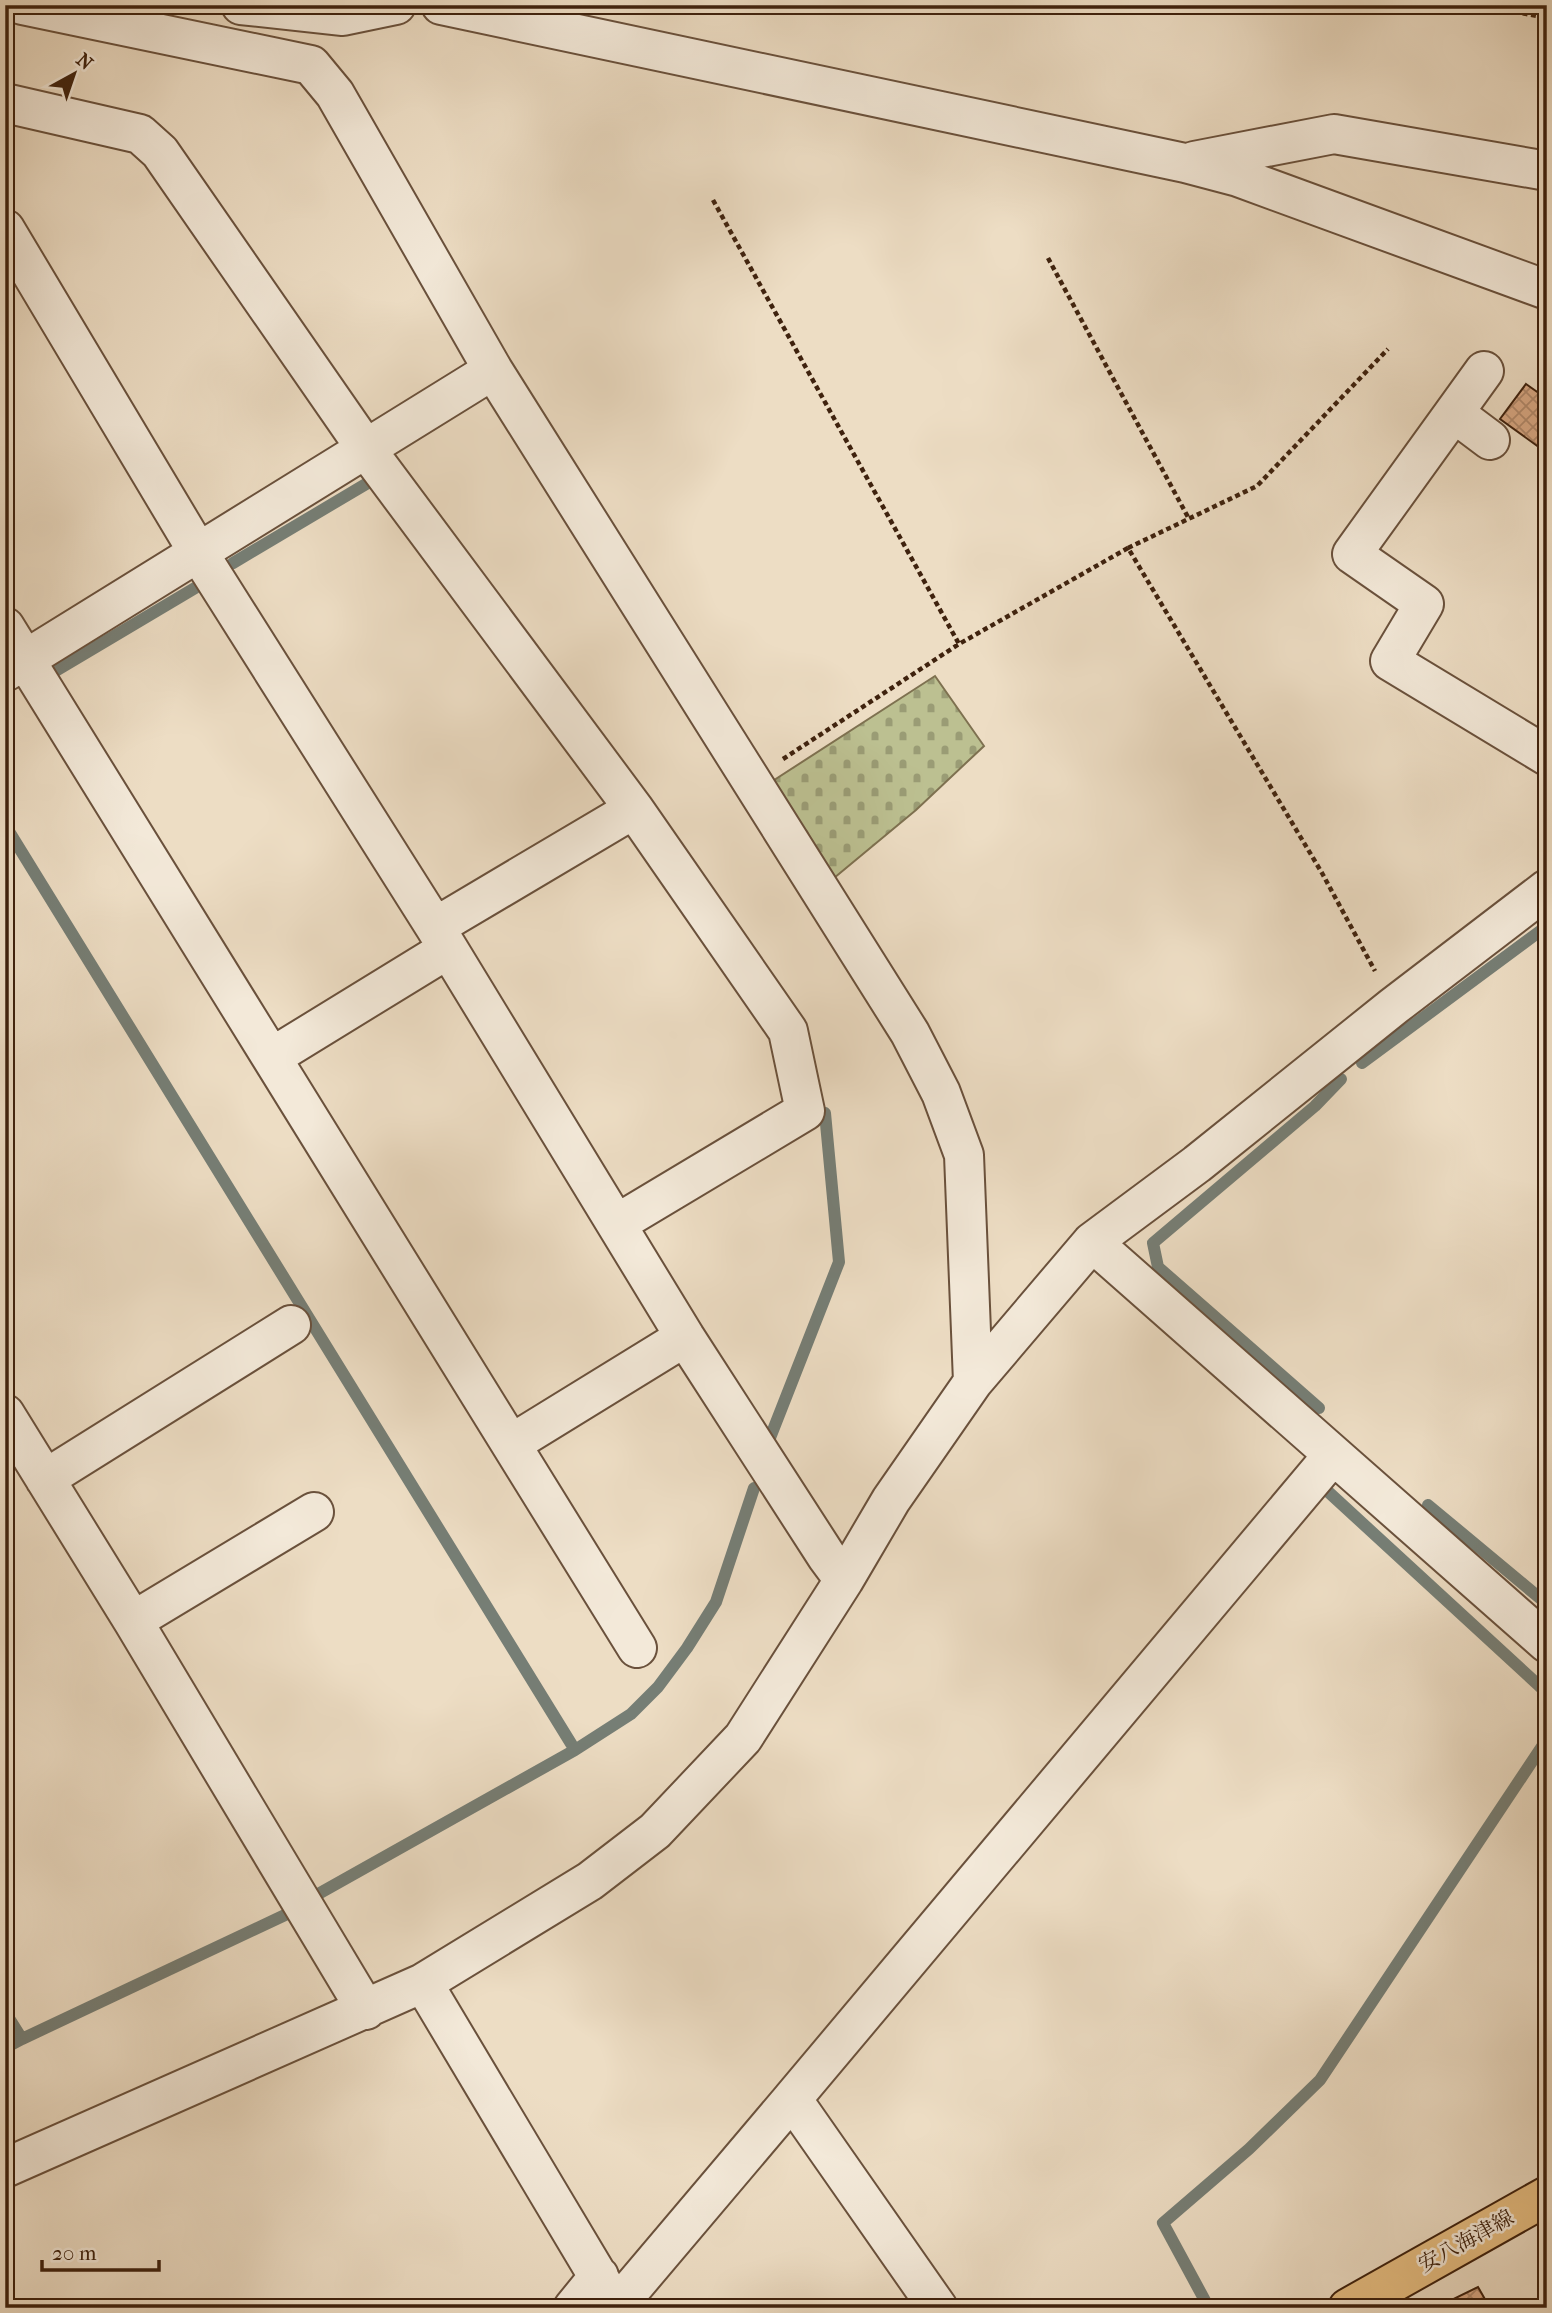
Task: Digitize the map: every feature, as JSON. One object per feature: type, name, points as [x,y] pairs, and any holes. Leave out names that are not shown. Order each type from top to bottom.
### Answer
[{"type":"main road","name":"安八海津線","points":[[1348,2308],[1547,2196]]},
{"type":"street","points":[[22,5],[311,65],[335,94],[493,370],[910,1033],[941,1093],[964,1155],[972,1382]]},
{"type":"street","points":[[241,5],[343,16],[396,5]]},
{"type":"street","points":[[441,5],[1185,163],[1238,177],[1547,290]]},
{"type":"street","points":[[5,103],[140,134],[160,152],[366,449],[634,810],[788,1031],[805,1111],[618,1223]]},
{"type":"street","points":[[1185,163],[1334,134],[1547,171]]},
{"type":"street","points":[[5,229],[198,552],[442,938],[618,1223],[685,1338],[844,1580]]},
{"type":"street","points":[[15,666],[493,370]]},
{"type":"street","points":[[1485,371],[1352,554],[1424,604],[1390,661],[1547,756]]},
{"type":"street","points":[[1454,413],[1490,440]]},
{"type":"street","points":[[5,627],[15,666],[272,1057],[637,1648]]},
{"type":"street","points":[[272,1057],[442,938],[634,810]]},
{"type":"street","points":[[5,2168],[423,1983],[590,1881],[655,1831],[743,1738],[844,1580],[891,1500],[972,1382],[1092,1242],[1197,1164],[1394,1006],[1547,889]]},
{"type":"street","points":[[1092,1242],[1547,1643]]},
{"type":"street","points":[[45,1479],[291,1325]]},
{"type":"street","points":[[511,1444],[685,1338]]},
{"type":"street","points":[[5,1415],[133,1621],[366,2010]]},
{"type":"street","points":[[573,2308],[611,2297],[792,2099],[1333,1455]]},
{"type":"street","points":[[133,1621],[314,1512]]},
{"type":"street","points":[[423,1983],[611,2297]]},
{"type":"street","points":[[792,2099],[938,2308]]},
{"type":"path","points":[[1482,5],[1547,18]]},
{"type":"path","points":[[713,200],[959,644]]},
{"type":"path","points":[[1048,258],[1189,519]]},
{"type":"path","points":[[750,780],[959,644],[1128,548],[1257,486],[1388,349]]},
{"type":"path","points":[[1128,548],[1322,873],[1394,1006]]},
{"type":"green space","points":[[935,676],[984,746],[916,810],[828,883],[768,784]]},
{"type":"building","points":[[1526,384],[1543,396],[1547,393],[1547,453],[1500,419]]},
{"type":"building","points":[[1478,2287],[1490,2308],[1446,2308],[1443,2304]]},
{"type":"waterway","points":[[233,563],[366,484]]},
{"type":"waterway","points":[[52,673],[195,588]]},
{"type":"waterway","points":[[5,825],[575,1750]]},
{"type":"waterway","points":[[1362,1063],[1547,926]]},
{"type":"waterway","points":[[1319,1408],[1158,1267],[1153,1243],[1315,1106],[1341,1079]]},
{"type":"waterway","points":[[768,1443],[839,1262],[825,1113]]},
{"type":"waterway","points":[[1323,1487],[1547,1693]]},
{"type":"waterway","points":[[320,1893],[575,1750],[631,1714],[658,1687],[716,1602],[754,1488]]},
{"type":"waterway","points":[[1428,1505],[1547,1604]]},
{"type":"waterway","points":[[1209,2308],[1163,2223],[1249,2149],[1320,2080],[1547,1739]]},
{"type":"waterway","points":[[22,2039],[285,1915]]},
{"type":"waterway","points":[[5,2012],[22,2039],[5,2048]]}]
